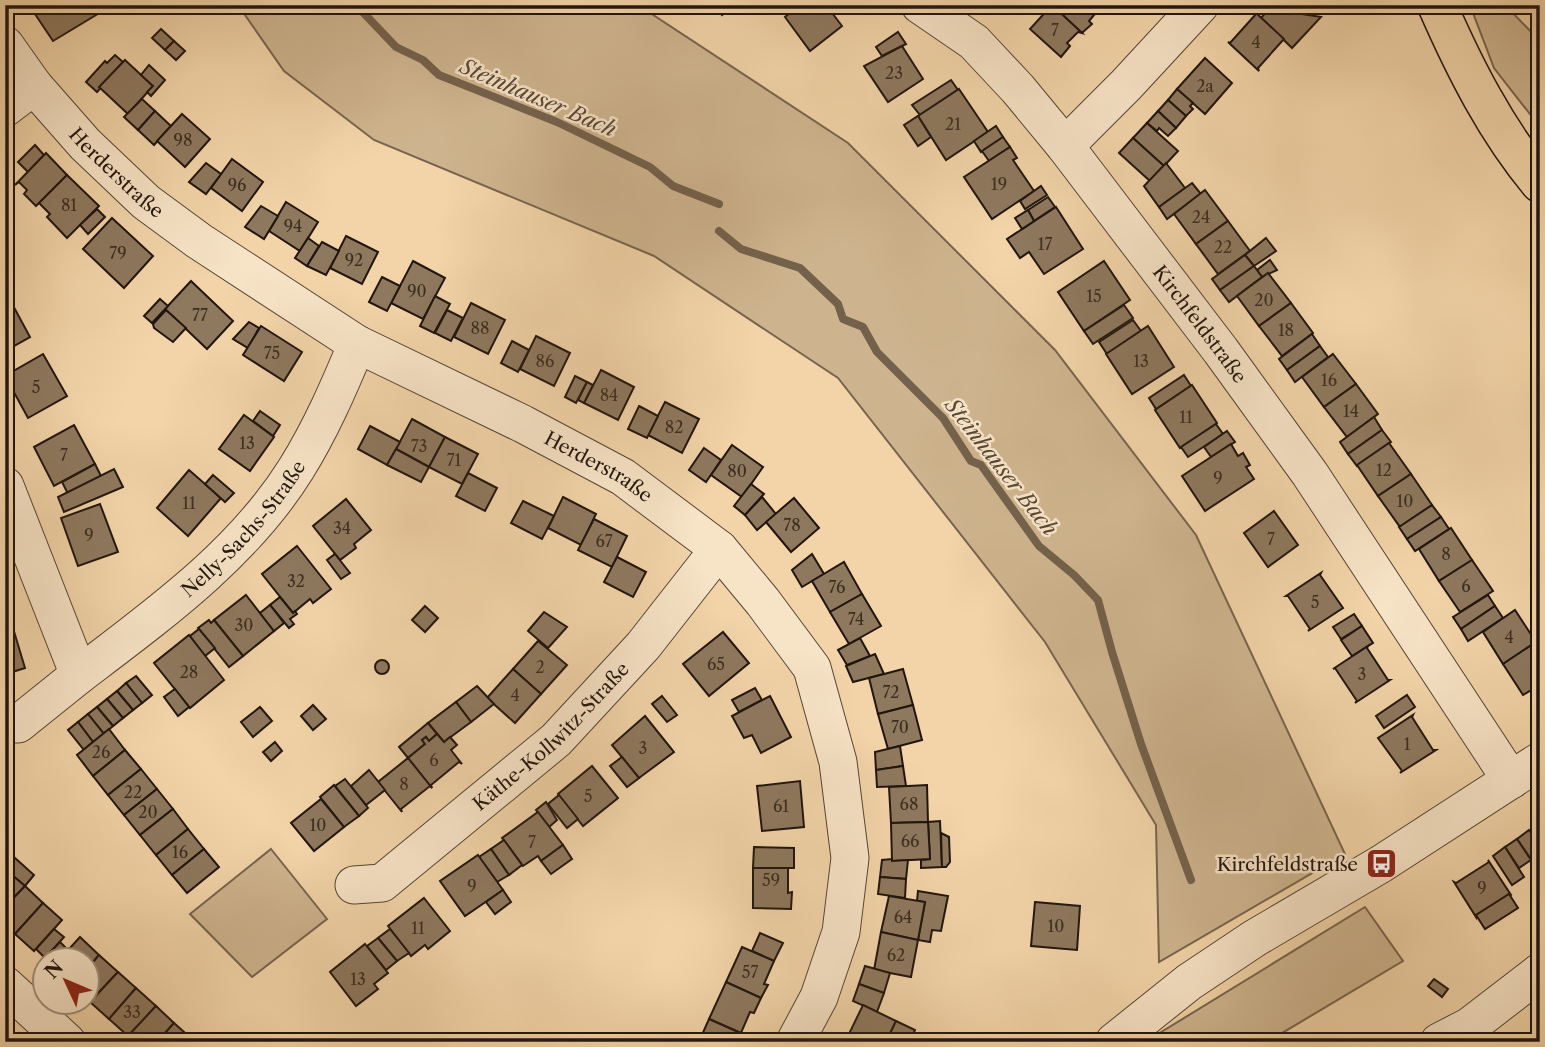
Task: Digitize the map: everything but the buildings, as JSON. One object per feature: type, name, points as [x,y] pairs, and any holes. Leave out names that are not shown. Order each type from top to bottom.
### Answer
[{"type":"main road","points":[[1437,5],[1484,102],[1516,154],[1540,183]]},
{"type":"street","name":"Kirchfeldstraße","points":[[920,5],[974,42],[1018,89],[1065,146],[1221,351],[1525,770]]},
{"type":"street","points":[[1065,146],[1200,5]]},
{"type":"street","name":"Herderstraße","points":[[5,45],[34,86],[85,144],[146,202],[199,241],[357,344],[523,424],[623,477],[719,549],[763,602],[812,668],[838,762],[850,858],[841,932],[819,997],[795,1042]]},
{"type":"street","points":[[5,108],[34,86]]},
{"type":"street","name":"Nelly-Sachs-Straße","points":[[18,724],[148,623],[211,569],[256,522],[295,471],[329,411],[357,344]]},
{"type":"street","points":[[5,486],[79,675]]},
{"type":"street","name":"Käthe-Kollwitz-Straße","points":[[354,886],[382,883],[556,740],[643,646],[719,549]]},
{"type":"street","points":[[1114,1042],[1189,982],[1255,938],[1359,878],[1525,770]]},
{"type":"street","points":[[1439,1042],[1470,1026],[1540,972]]},
{"type":"street","points":[[5,985],[66,1042]]},
{"type":"shaded area","points":[[238,5],[638,5],[848,143],[1055,350],[1196,535],[1345,854],[1159,962],[1156,825],[1045,642],[838,378],[654,256],[374,140],[284,71]]},
{"type":"shaded area","points":[[1470,5],[1505,5],[1540,41],[1540,127],[1494,68]]},
{"type":"shaded area","points":[[271,849],[327,919],[252,977],[190,914]]},
{"type":"shaded area","points":[[1365,907],[1403,961],[1267,1042],[1145,1042]]},
{"type":"waterway","name":"Steinhauser Bach","points":[[356,5],[396,47],[423,60],[439,75],[557,122],[650,167],[673,186],[719,204]]},
{"type":"waterway","name":"Steinhauser Bach","points":[[719,231],[741,249],[800,268],[838,304],[843,319],[863,327],[877,352],[943,418],[971,461],[981,465],[1039,546],[1074,575],[1098,600],[1141,744],[1191,880]]},
{"type":"place","name":"Kirchfeldstraße","points":[[1381,864]]}]
